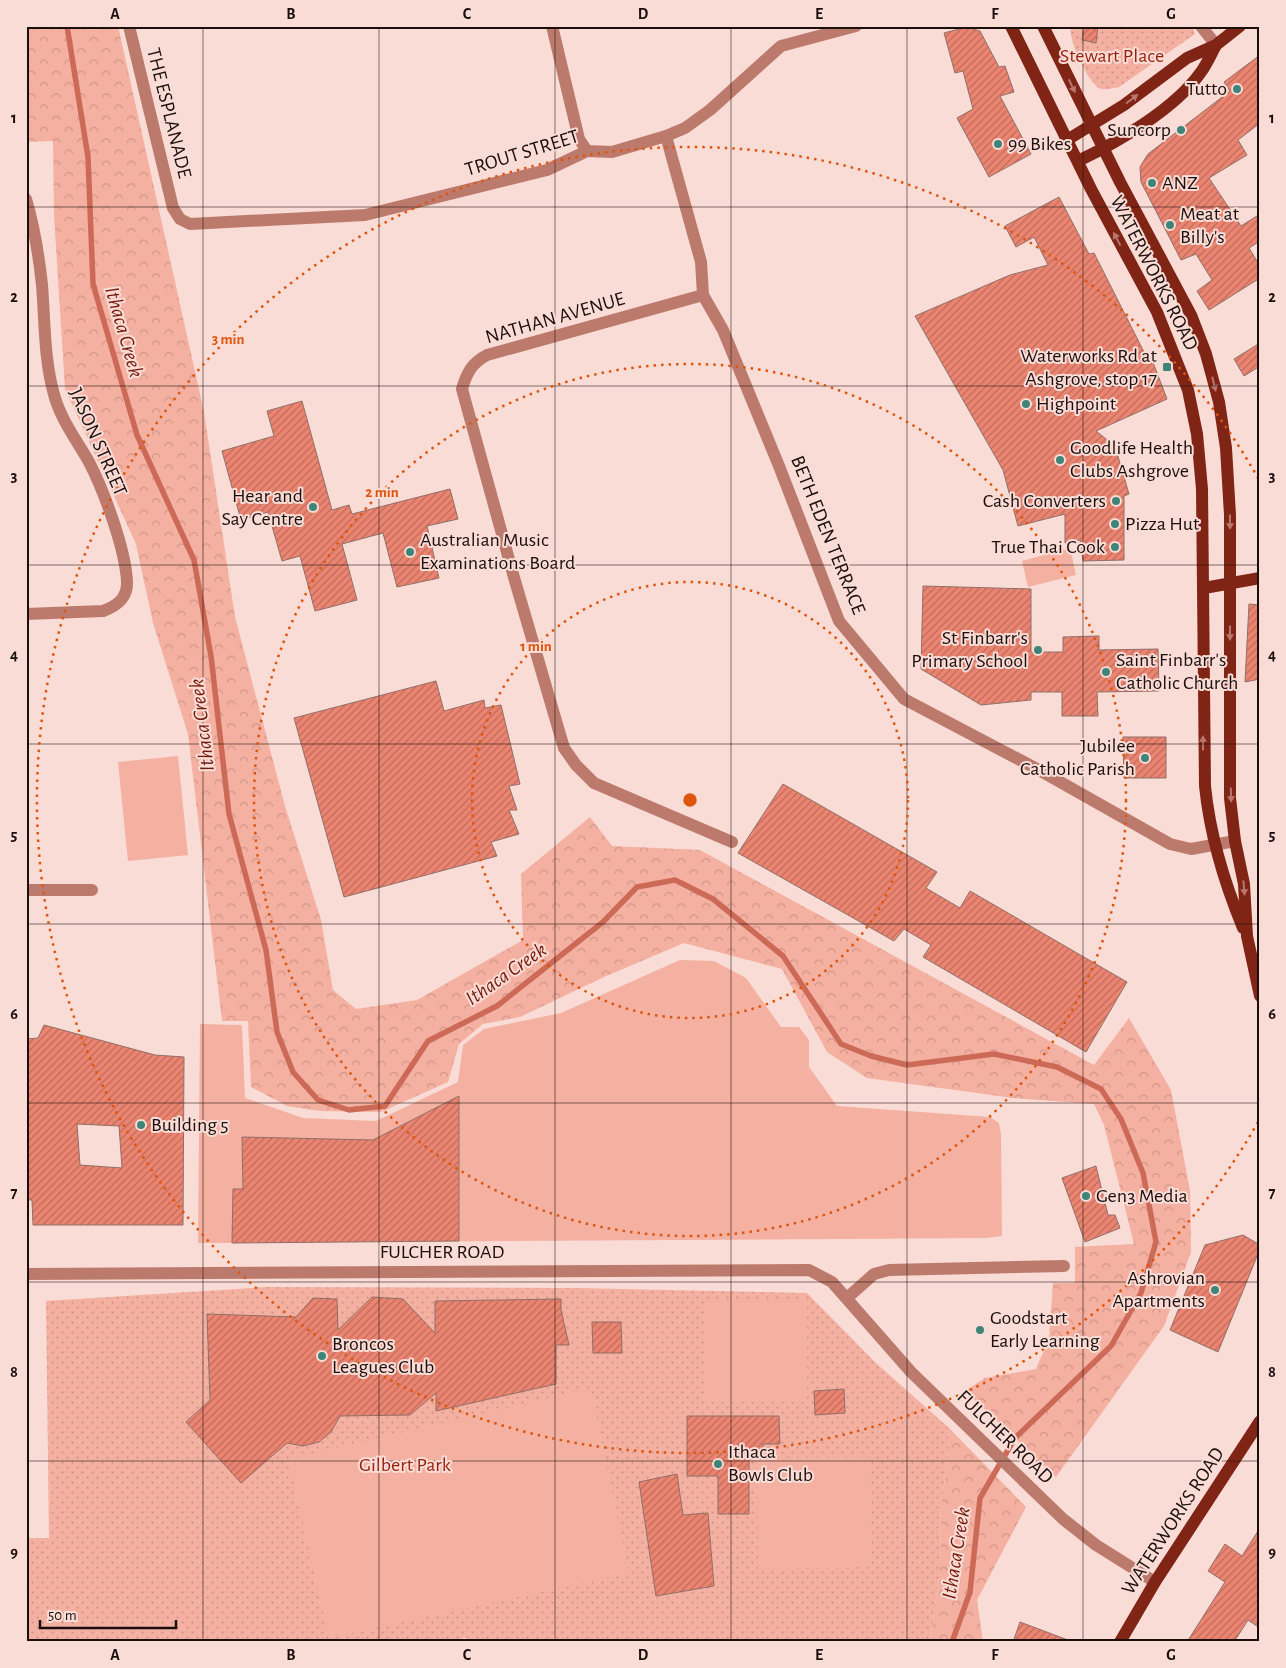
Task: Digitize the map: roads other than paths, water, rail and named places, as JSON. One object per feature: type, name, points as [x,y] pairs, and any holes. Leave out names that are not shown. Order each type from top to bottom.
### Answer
[{"type":"main road","name":"WATERWORKS ROAD","points":[[1011,26],[1078,161],[1157,312],[1188,390],[1200,458],[1204,588],[1203,747],[1207,804],[1215,846],[1226,887],[1247,936]]},
{"type":"main road","name":"WATERWORKS ROAD","points":[[1043,26],[1092,126],[1191,316],[1212,376],[1223,426],[1228,474],[1231,584],[1230,774],[1235,841],[1244,884],[1247,936],[1260,996]]},
{"type":"main road","points":[[1068,140],[1124,105],[1187,58],[1216,45],[1240,26]]},
{"type":"main road","points":[[1078,161],[1104,149],[1131,133],[1182,93],[1202,72],[1216,45]]},
{"type":"main road","points":[[1204,588],[1260,578]]},
{"type":"main road","name":"WATERWORKS ROAD","points":[[1120,1642],[1155,1582],[1260,1421]]},
{"type":"street","name":"THE ESPLANADE","points":[[129,26],[173,208]]},
{"type":"street","points":[[552,26],[579,139],[587,151]]},
{"type":"street","name":"TROUT STREET","points":[[173,208],[180,219],[190,224],[364,216],[547,170],[587,151],[612,152],[666,136],[685,128],[710,110],[781,46],[856,26]]},
{"type":"street","points":[[1201,26],[1216,45]]},
{"type":"street","name":"BETH EDEN TERRACE","points":[[666,136],[701,262],[703,295],[720,323],[779,466],[839,621],[904,699],[1040,770],[1156,838],[1185,849],[1215,846],[1235,841]]},
{"type":"street","name":"JASON STREET","points":[[26,199],[42,282],[47,354],[55,397],[64,421],[90,464],[101,489],[111,518],[127,582],[123,599],[112,608],[103,611],[26,614]]},
{"type":"street","name":"NATHAN AVENUE","points":[[703,295],[488,355],[476,361],[467,373],[462,389],[564,748],[576,765],[594,783],[732,842]]},
{"type":"street","points":[[26,890],[92,890]]},
{"type":"street","points":[[847,1298],[874,1274],[897,1268],[1064,1266]]},
{"type":"street","name":"FULCHER ROAD","points":[[26,1274],[801,1269],[825,1277],[847,1298],[911,1372],[1030,1489],[1078,1532],[1155,1582]]},
{"type":"waterway","name":"Ithaca Creek","points":[[67,26],[88,157],[93,284],[137,435],[194,560],[211,656],[229,814],[266,950],[277,1032],[293,1072],[318,1100],[349,1110],[385,1106],[428,1041],[497,1006],[603,922],[637,887],[675,880],[713,899],[783,956],[841,1044],[871,1056],[907,1065],[994,1054],[1057,1067],[1101,1089],[1121,1119],[1143,1173],[1156,1242],[1141,1293],[1111,1346],[1015,1438],[980,1498],[970,1592],[952,1642]]},
{"type":"place","name":"Tutto","points":[[1237,89]]},
{"type":"place","name":"Suncorp","points":[[1181,130]]},
{"type":"place","name":"99 Bikes","points":[[998,144]]},
{"type":"place","name":"ANZ","points":[[1152,183]]},
{"type":"place","name":"Meat at Billy's","points":[[1170,225]]},
{"type":"place","name":"Waterworks Rd at Ashgrove, stop 17","points":[[1167,367]]},
{"type":"place","name":"Highpoint","points":[[1026,404]]},
{"type":"place","name":"Goodlife Health Clubs Ashgrove","points":[[1060,460]]},
{"type":"place","name":"Cash Converters","points":[[1116,501]]},
{"type":"place","name":"Hear and Say Centre","points":[[313,507]]},
{"type":"place","name":"Pizza Hut","points":[[1115,524]]},
{"type":"place","name":"True Thai Cook","points":[[1115,547]]},
{"type":"place","name":"Australian Music Examinations Board","points":[[410,552]]},
{"type":"place","name":"St Finbarr's Primary School","points":[[1038,650]]},
{"type":"place","name":"Saint Finbarr's Catholic Church","points":[[1106,672]]},
{"type":"place","name":"Jubilee Catholic Parish","points":[[1145,758]]},
{"type":"place","name":"Building 5","points":[[141,1125]]},
{"type":"place","name":"Gen3 Media","points":[[1086,1196]]},
{"type":"place","name":"Ashrovian Apartments","points":[[1215,1290]]},
{"type":"place","name":"Goodstart Early Learning","points":[[980,1330]]},
{"type":"place","name":"Broncos Leagues Club","points":[[322,1356]]},
{"type":"place","name":"Ithaca Bowls Club","points":[[718,1464]]},
{"type":"park label","name":"Stewart Place","points":[[1112,56]]},
{"type":"park label","name":"Gilbert Park","points":[[405,1465]]}]
